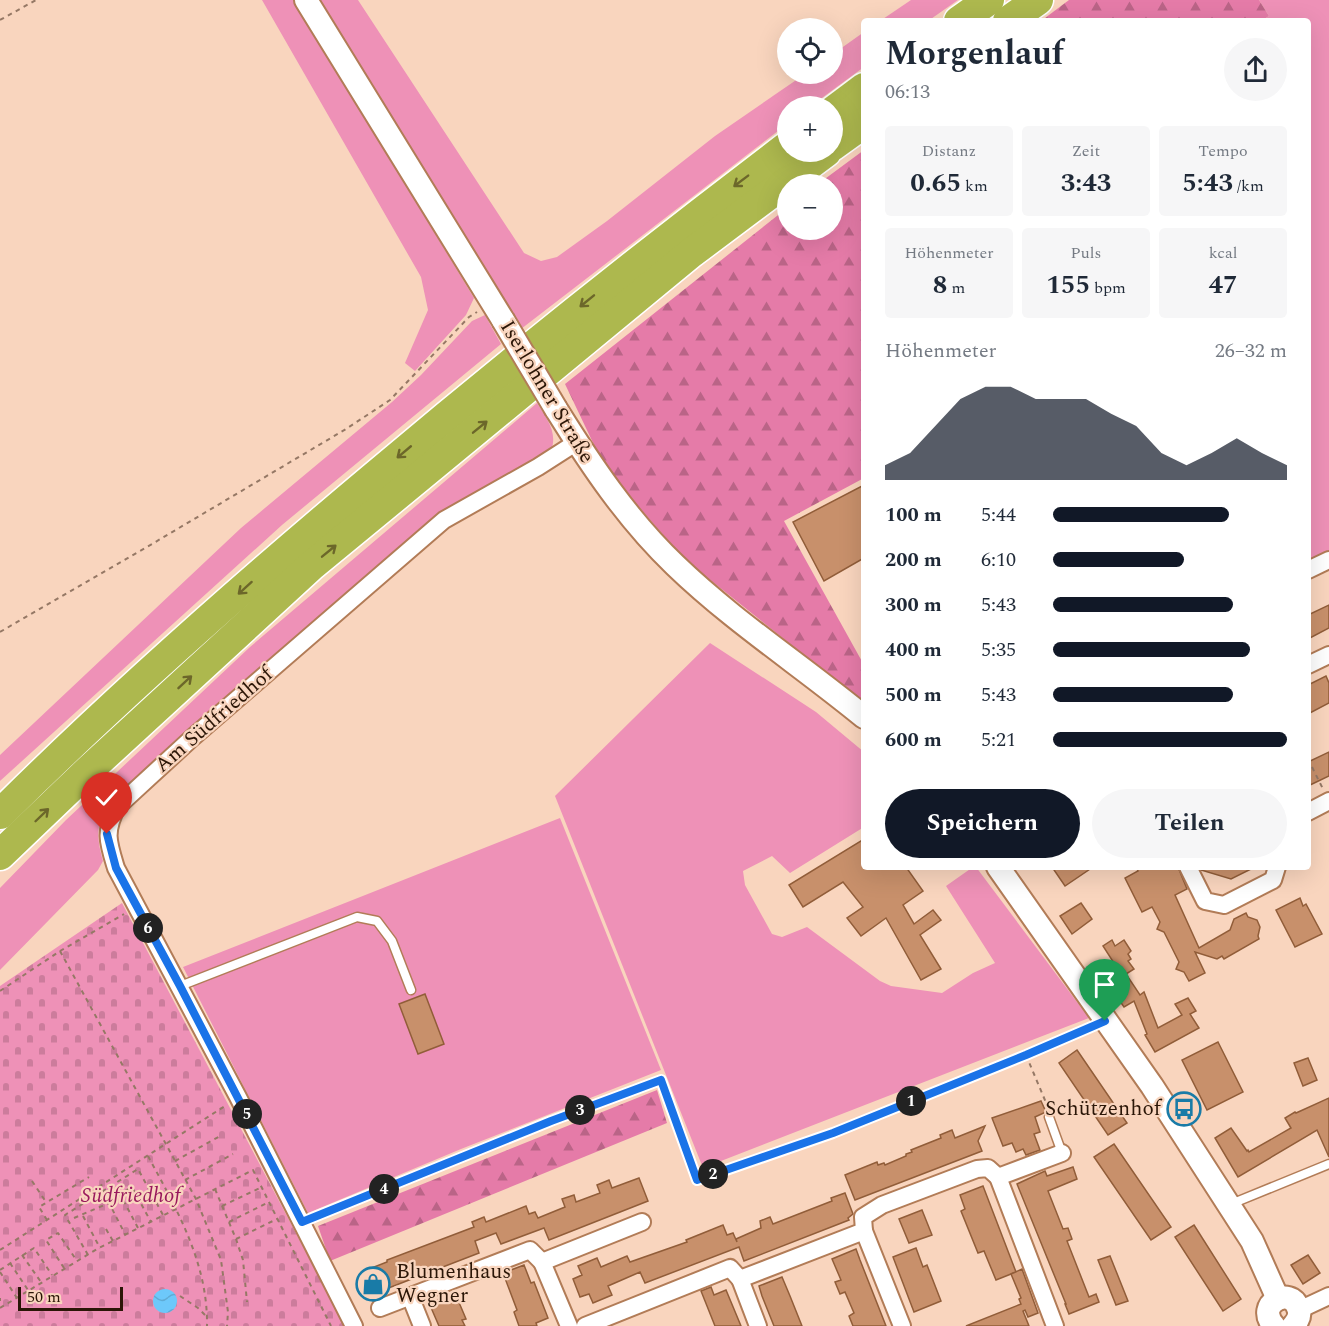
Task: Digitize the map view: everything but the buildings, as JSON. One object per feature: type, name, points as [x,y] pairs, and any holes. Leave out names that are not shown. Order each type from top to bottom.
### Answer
[{"type":"highway","points":[[963,18],[989,0]]},
{"type":"highway","points":[[1012,18],[1038,0]]},
{"type":"highway","points":[[843,104],[861,90]]},
{"type":"highway","points":[[843,138],[861,125]]},
{"type":"highway","points":[[0,814],[77,737],[288,549],[498,372],[661,242],[777,154]]},
{"type":"highway","points":[[0,855],[311,566],[691,253],[813,162]]},
{"type":"highway","points":[[0,795],[24,773],[77,737]]},
{"type":"main road","name":"Iserlohner Straße","points":[[306,0],[599,478],[638,527],[675,565],[751,631],[861,715]]},
{"type":"main road","points":[[1000,870],[1152,1086],[1252,1241],[1278,1299],[1273,1301],[1268,1310],[1283,1323]]},
{"type":"street","name":"Am Südfriedhof","points":[[354,1326],[238,1097],[116,868],[107,834],[110,820],[117,807],[192,738],[444,520],[538,467],[577,442]]},
{"type":"street","points":[[1311,569],[1329,560]]},
{"type":"street","points":[[1311,664],[1329,655]]},
{"type":"street","points":[[1311,809],[1326,796]]},
{"type":"street","points":[[1189,870],[1204,901],[1224,904],[1273,880],[1276,870]]},
{"type":"street","points":[[998,1177],[1062,1153]]},
{"type":"street","points":[[902,1326],[864,1231],[863,1217],[882,1205],[977,1169],[988,1168],[998,1177],[1055,1326]]},
{"type":"street","points":[[542,1262],[642,1222]]},
{"type":"street","points":[[740,1279],[864,1231]]},
{"type":"street","points":[[380,1308],[530,1250],[542,1262],[569,1326]]},
{"type":"street","points":[[595,1324],[730,1268],[740,1279],[758,1326]]},
{"type":"street","points":[[410,1296],[422,1326]]},
{"type":"street","points":[[1283,1323],[1329,1296]]},
{"type":"lane","points":[[180,986],[357,917],[377,921],[392,941],[411,990]]},
{"type":"lane","points":[[1049,1117],[1062,1153]]},
{"type":"lane","points":[[1228,1205],[1329,1164]]},
{"type":"path","points":[[0,21],[36,0]]},
{"type":"path","points":[[0,632],[346,429],[390,400],[469,317],[498,311]]},
{"type":"path","points":[[1311,765],[1326,796]]},
{"type":"path","points":[[0,991],[60,951],[136,906]]},
{"type":"path","points":[[60,951],[195,1199],[221,1260],[228,1312],[227,1326]]},
{"type":"path","points":[[302,1222],[551,1121],[661,1080],[697,1180],[833,1133],[1105,1021]]},
{"type":"path","points":[[1026,1055],[1049,1111],[1049,1117]]},
{"type":"path","points":[[0,1250],[238,1097]]},
{"type":"path","points":[[174,1161],[222,1135]]},
{"type":"path","points":[[185,1180],[233,1154]]},
{"type":"path","points":[[148,1156],[192,1244],[203,1276],[207,1326]]},
{"type":"path","points":[[88,1255],[65,1215],[138,1169],[163,1215]]},
{"type":"path","points":[[0,1308],[112,1241],[253,1170],[331,1326]]},
{"type":"path","points":[[47,1220],[39,1207],[89,1177]]},
{"type":"path","points":[[32,1181],[46,1202]]},
{"type":"path","points":[[138,1228],[120,1194],[132,1187],[151,1222]]},
{"type":"path","points":[[222,1206],[262,1187]]},
{"type":"path","points":[[215,1189],[243,1260],[247,1302]]},
{"type":"path","points":[[229,1222],[269,1202]]},
{"type":"path","points":[[74,1218],[109,1203],[125,1234]]},
{"type":"path","points":[[83,1216],[100,1248]]},
{"type":"path","points":[[236,1239],[278,1219]]},
{"type":"path","points":[[106,1228],[112,1241]]},
{"type":"path","points":[[64,1268],[46,1240],[58,1233],[77,1261]]},
{"type":"path","points":[[17,1298],[0,1271],[10,1263],[34,1248],[52,1275]]},
{"type":"path","points":[[22,1256],[41,1282]]},
{"type":"path","points":[[10,1263],[28,1290]]},
{"type":"path","points":[[180,1296],[207,1317]]},
{"type":"green space","points":[[262,0],[294,0],[474,298],[466,315],[415,371],[405,363],[428,310],[421,277]]},
{"type":"green space","points":[[319,0],[358,0],[524,253],[541,261],[557,257],[607,221],[715,136],[790,84],[841,84],[825,96],[777,96],[777,132],[521,329]]},
{"type":"green space","points":[[911,0],[958,0],[932,18],[884,18]]},
{"type":"green space","points":[[1069,0],[1259,0],[1269,16],[1266,18],[1045,18]]},
{"type":"green space","points":[[1259,0],[1329,0],[1329,550],[1311,559],[1311,18],[1266,18],[1269,16]]},
{"type":"green space","points":[[861,34],[861,69],[843,82],[843,47]]},
{"type":"green space","points":[[861,152],[861,480],[784,521],[861,660],[861,701],[684,559],[605,468],[565,384],[777,216],[777,240],[843,240],[843,174],[832,174]]},
{"type":"green space","points":[[485,315],[501,344],[282,525],[0,781],[0,755],[241,528],[392,402],[472,321]]},
{"type":"green space","points":[[537,403],[548,420],[552,432],[551,451],[439,517],[105,808],[98,834],[103,861],[98,870],[0,970],[0,888],[66,820],[250,647]]},
{"type":"green space","points":[[710,643],[816,712],[861,750],[861,829],[790,873],[772,856],[743,871],[745,885],[772,934],[782,937],[807,927],[880,981],[891,986],[942,993],[973,973],[995,963],[946,886],[969,870],[978,870],[1089,1018],[703,1168],[555,796]]},
{"type":"green space","points":[[560,818],[661,1070],[461,1149],[308,1213],[183,967]],"holes":[[[425,994],[444,1044],[418,1054],[399,1004]]]},
{"type":"green space","name":"Südfriedhof","points":[[122,903],[345,1326],[0,1326],[0,986]]},
{"type":"green space","points":[[657,1090],[667,1123],[330,1261],[318,1226]]},
{"type":"water","points":[[165,1289],[173,1293],[177,1301],[173,1309],[165,1313],[157,1309],[153,1301],[157,1293]]},
{"type":"place","name":"Schützenhof","points":[[1184,1109]]},
{"type":"place","name":"Blumenhaus Wegner","points":[[373,1284]]},
{"type":"route","points":[[107,834],[116,868],[302,1222],[551,1121],[661,1080],[697,1180],[833,1133],[1105,1021]]}]
